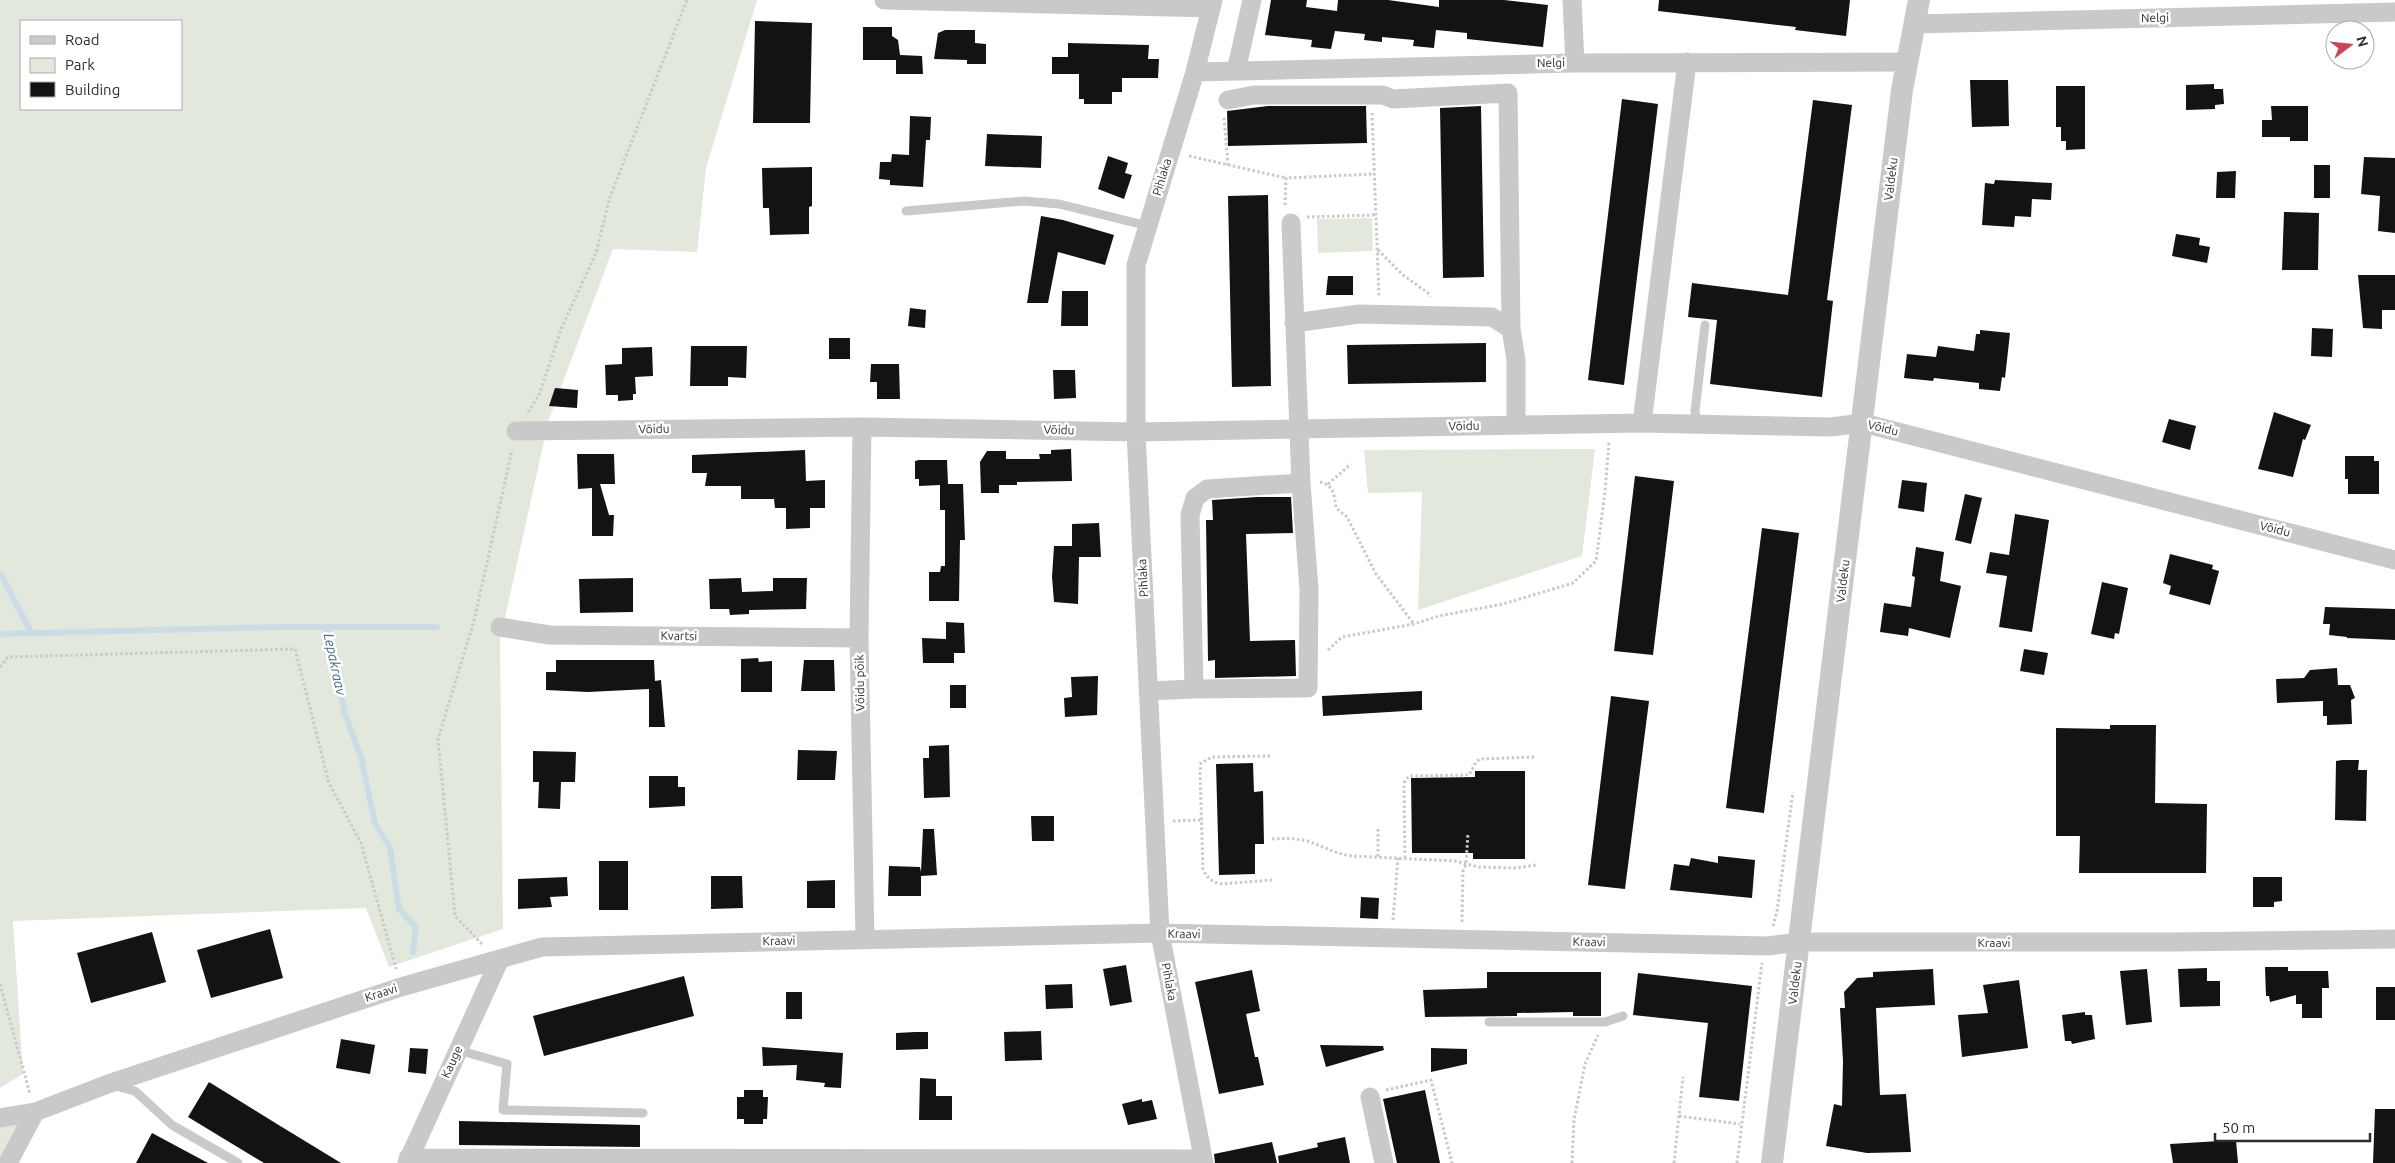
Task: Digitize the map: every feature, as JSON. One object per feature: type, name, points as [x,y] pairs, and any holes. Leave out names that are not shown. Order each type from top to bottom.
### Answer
[{"type":"street","points":[[884,0],[1212,4]]},
{"type":"street","points":[[1236,71],[1252,0]]},
{"type":"street","points":[[1572,0],[1575,63]]},
{"type":"street","name":"Valdeku","points":[[1772,1163],[1902,90],[1916,24],[1919,0]]},
{"type":"street","name":"Pihlaka","points":[[1203,1161],[1160,933],[1136,432],[1136,265],[1195,72],[1212,4]]},
{"type":"street","name":"Nelgi","points":[[1916,24],[2395,12]]},
{"type":"street","points":[[1642,424],[1687,62]]},
{"type":"street","name":"Nelgi","points":[[1195,72],[1575,63],[1907,62]]},
{"type":"street","points":[[1228,100],[1254,95],[1372,94],[1383,95],[1392,99],[1508,93],[1511,329],[1516,360],[1516,425]]},
{"type":"street","points":[[1148,692],[1194,689],[1308,688],[1309,589],[1298,429],[1291,223]]},
{"type":"street","points":[[1294,323],[1359,314],[1492,317],[1511,329]]},
{"type":"street","name":"Võidu","points":[[516,431],[862,427],[1136,432],[1611,424],[1830,427],[1863,423],[2395,560]]},
{"type":"street","name":"Võidu põik","points":[[862,427],[859,638],[865,939]]},
{"type":"street","points":[[1194,689],[1190,515],[1195,498],[1207,489],[1302,483]]},
{"type":"street","name":"Kvartsi","points":[[500,627],[550,634],[859,638]]},
{"type":"street","name":"Kraavi","points":[[0,1118],[35,1112],[108,1084],[401,987],[499,961],[542,947],[1160,933],[1767,946],[1800,942],[2174,942],[2395,939]]},
{"type":"street","name":"Kauge","points":[[408,1160],[499,961]]},
{"type":"street","points":[[1370,1097],[1384,1163]]},
{"type":"street","points":[[8,1163],[35,1112]]},
{"type":"street","points":[[408,1160],[1203,1161]]},
{"type":"lane","points":[[906,210],[1024,201],[1059,204],[1148,226]]},
{"type":"lane","points":[[1696,424],[1704,325]]},
{"type":"lane","points":[[1489,1022],[1605,1022],[1623,1016]]},
{"type":"lane","points":[[458,1050],[507,1064],[502,1110],[643,1113]]},
{"type":"lane","points":[[108,1084],[135,1091],[172,1125],[238,1163]]},
{"type":"path","points":[[499,961],[454,916],[438,739],[474,621],[516,431],[539,395],[562,327],[596,253],[610,197],[687,0]]},
{"type":"path","points":[[1372,94],[1380,314]]},
{"type":"path","points":[[1228,100],[1223,109],[1228,165]]},
{"type":"path","points":[[1182,154],[1286,178],[1374,174]]},
{"type":"path","points":[[1286,178],[1284,218],[1291,223],[1300,218],[1376,215]]},
{"type":"path","points":[[1377,250],[1403,275],[1428,293],[1440,316]]},
{"type":"path","points":[[1308,670],[1342,637],[1414,624],[1439,616],[1503,604],[1573,583],[1596,560],[1611,424]]},
{"type":"path","points":[[1328,484],[1351,464]]},
{"type":"path","points":[[1302,483],[1322,482],[1328,484],[1333,490],[1336,508],[1347,517],[1376,574],[1414,624]]},
{"type":"path","points":[[0,667],[8,658],[294,649],[329,783],[361,843],[401,987]]},
{"type":"path","points":[[1270,756],[1212,757],[1201,763],[1200,772],[1203,869],[1206,876],[1212,882],[1220,884],[1272,880]]},
{"type":"path","points":[[1405,858],[1404,783],[1409,776],[1469,775],[1476,762],[1480,759],[1535,757]]},
{"type":"path","points":[[1155,821],[1202,820]]},
{"type":"path","points":[[1378,829],[1378,857]]},
{"type":"path","points":[[1460,940],[1464,896],[1463,871],[1466,864],[1468,833]]},
{"type":"path","points":[[1272,838],[1291,838],[1308,841],[1338,854],[1455,860],[1479,867],[1516,868],[1536,865]]},
{"type":"path","points":[[1393,938],[1398,858]]},
{"type":"path","points":[[1737,1163],[1761,968],[1767,946]]},
{"type":"path","points":[[0,984],[35,1112]]},
{"type":"path","points":[[1572,1163],[1574,1120],[1585,1064],[1605,1022]]},
{"type":"path","points":[[1674,1163],[1683,1078]]},
{"type":"path","points":[[1370,1097],[1388,1089],[1431,1080],[1452,1163]]},
{"type":"path","points":[[1679,1116],[1741,1124]]},
{"type":"green space","points":[[0,0],[757,0],[706,168],[697,252],[613,249],[549,419],[500,640],[503,929],[389,967],[366,908],[13,921],[23,1074],[0,1088]]},
{"type":"green space","points":[[1372,218],[1373,251],[1318,253],[1317,219]]},
{"type":"green space","points":[[1595,449],[1582,556],[1418,610],[1422,492],[1368,493],[1364,450]]},
{"type":"green space","points":[[22,1119],[0,1161],[0,1125]]},
{"type":"building","points":[[1271,0],[1307,0],[1306,7],[1337,11],[1338,0],[1388,0],[1439,7],[1439,0],[1504,0],[1548,5],[1543,47],[1467,39],[1467,33],[1436,30],[1434,48],[1413,46],[1414,40],[1382,37],[1382,42],[1364,40],[1365,34],[1335,31],[1331,49],[1311,47],[1312,40],[1265,35]]},
{"type":"building","points":[[1659,0],[1850,0],[1846,36],[1795,30],[1796,27],[1658,11]]},
{"type":"building","points":[[755,21],[812,23],[810,123],[753,123]]},
{"type":"building","points":[[863,27],[892,27],[892,36],[898,40],[900,55],[922,56],[923,74],[896,74],[896,60],[863,60]]},
{"type":"building","points":[[945,30],[975,30],[975,43],[986,44],[986,64],[967,64],[967,60],[934,59],[938,33]]},
{"type":"building","points":[[1068,43],[1149,45],[1148,59],[1159,59],[1158,78],[1122,78],[1122,92],[1112,92],[1112,104],[1084,104],[1084,99],[1079,99],[1079,74],[1052,74],[1052,57],[1068,57]]},
{"type":"building","points":[[1970,80],[2008,80],[2009,126],[1972,127]]},
{"type":"building","points":[[2214,84],[2214,89],[2223,89],[2224,104],[2215,105],[2215,109],[2186,110],[2186,85]]},
{"type":"building","points":[[2056,86],[2085,86],[2085,149],[2066,150],[2066,141],[2061,141],[2061,127],[2056,127]]},
{"type":"building","points":[[1622,99],[1658,104],[1624,385],[1588,380]]},
{"type":"building","points":[[1813,100],[1852,105],[1827,300],[1833,301],[1822,397],[1710,384],[1717,320],[1688,317],[1692,283],[1788,295]]},
{"type":"building","points":[[1268,106],[1366,106],[1367,143],[1228,146],[1227,111]]},
{"type":"building","points":[[1481,106],[1484,277],[1443,278],[1440,108]]},
{"type":"building","points":[[2271,106],[2308,106],[2308,141],[2290,141],[2290,137],[2262,137],[2262,120],[2272,120]]},
{"type":"building","points":[[910,116],[931,117],[930,140],[926,140],[923,187],[890,185],[890,180],[879,179],[880,162],[891,162],[892,154],[909,155]]},
{"type":"building","points":[[987,134],[1042,136],[1041,168],[985,166]]},
{"type":"building","points":[[1108,156],[1128,163],[1125,173],[1132,175],[1124,199],[1098,189]]},
{"type":"building","points":[[2364,157],[2395,158],[2395,233],[2378,231],[2380,196],[2361,194]]},
{"type":"building","points":[[2314,165],[2330,165],[2330,198],[2314,198]]},
{"type":"building","points":[[812,167],[812,206],[809,207],[809,234],[770,235],[769,208],[763,208],[762,168]]},
{"type":"building","points":[[2236,171],[2235,198],[2216,198],[2217,172]]},
{"type":"building","points":[[1995,180],[2052,183],[2051,200],[2032,199],[2031,217],[2015,216],[2014,227],[1982,225],[1985,183],[1994,184]]},
{"type":"building","points":[[1268,195],[1271,386],[1232,387],[1228,196]]},
{"type":"building","points":[[2284,212],[2319,213],[2318,270],[2282,270]]},
{"type":"building","points":[[1041,216],[1063,220],[1114,235],[1105,265],[1058,252],[1048,303],[1027,303]]},
{"type":"building","points":[[2176,234],[2200,238],[2199,245],[2210,247],[2207,263],[2172,256]]},
{"type":"building","points":[[2358,275],[2395,275],[2395,310],[2382,310],[2382,329],[2363,328]]},
{"type":"building","points":[[1328,276],[1353,276],[1353,295],[1326,295]]},
{"type":"building","points":[[1062,291],[1088,291],[1088,326],[1061,326]]},
{"type":"building","points":[[910,308],[926,310],[925,328],[908,326]]},
{"type":"building","points":[[2312,328],[2333,329],[2332,357],[2311,356]]},
{"type":"building","points":[[1980,330],[2010,333],[2005,378],[2002,377],[2000,391],[1979,389],[1979,383],[1934,378],[1933,381],[1904,378],[1907,354],[1936,357],[1938,346],[1974,351],[1976,334],[1980,334]]},
{"type":"building","points":[[829,338],[850,338],[850,359],[829,359]]},
{"type":"building","points":[[1486,343],[1486,382],[1348,384],[1347,345]]},
{"type":"building","points":[[691,346],[747,346],[746,378],[728,377],[728,386],[690,386]]},
{"type":"building","points":[[652,347],[653,376],[635,377],[636,394],[633,394],[633,400],[618,401],[618,395],[606,395],[605,365],[622,364],[622,348]]},
{"type":"building","points":[[871,364],[899,364],[900,399],[877,399],[877,382],[870,382]]},
{"type":"building","points":[[1053,370],[1075,370],[1076,398],[1054,399]]},
{"type":"building","points":[[555,388],[578,390],[577,408],[549,406]]},
{"type":"building","points":[[2274,412],[2311,425],[2305,440],[2303,439],[2293,477],[2258,469]]},
{"type":"building","points":[[2169,419],[2196,426],[2190,450],[2162,442]]},
{"type":"building","points":[[1071,449],[1072,481],[1017,482],[1017,485],[999,485],[999,493],[981,493],[980,462],[987,451],[1006,451],[1006,459],[1040,459],[1039,454],[1051,454],[1051,450]]},
{"type":"building","points":[[805,450],[806,481],[825,480],[825,508],[810,508],[810,528],[786,529],[786,508],[775,508],[774,499],[741,499],[741,486],[705,486],[707,473],[692,473],[692,455]]},
{"type":"building","points":[[577,454],[614,454],[615,484],[600,484],[609,515],[614,515],[613,536],[592,536],[592,488],[578,489]]},
{"type":"building","points":[[2345,456],[2374,456],[2374,461],[2379,461],[2379,494],[2348,494],[2348,479],[2345,479]]},
{"type":"building","points":[[947,460],[948,484],[963,484],[965,540],[960,540],[959,601],[929,601],[929,572],[940,572],[941,566],[945,566],[945,510],[940,510],[940,485],[919,486],[919,479],[915,479],[915,461]]},
{"type":"building","points":[[1635,476],[1674,481],[1653,655],[1614,651]]},
{"type":"building","points":[[1902,480],[1927,483],[1924,512],[1898,508]]},
{"type":"building","points":[[1965,494],[1982,498],[1971,544],[1955,540]]},
{"type":"building","points":[[1291,497],[1293,533],[1246,534],[1250,641],[1295,640],[1296,676],[1215,678],[1215,660],[1208,661],[1206,520],[1213,520],[1212,500]]},
{"type":"building","points":[[2015,514],[2049,520],[2032,632],[1999,627],[2007,576],[1986,573],[1990,552],[2009,555]]},
{"type":"building","points":[[1099,523],[1101,557],[1079,557],[1078,604],[1054,602],[1052,577],[1054,546],[1072,546],[1072,524]]},
{"type":"building","points":[[1762,528],[1799,533],[1764,813],[1726,808]]},
{"type":"building","points":[[1916,547],[1944,552],[1940,581],[1961,586],[1950,638],[1909,628],[1908,636],[1880,632],[1884,603],[1911,607],[1915,577],[1912,576]]},
{"type":"building","points":[[2170,554],[2213,565],[2212,569],[2219,571],[2210,605],[2169,594],[2171,586],[2163,583]]},
{"type":"building","points":[[633,578],[633,612],[580,613],[579,579]]},
{"type":"building","points":[[741,578],[742,592],[773,591],[773,578],[807,578],[806,609],[749,610],[749,614],[730,615],[729,609],[710,609],[709,579]]},
{"type":"building","points":[[2102,582],[2128,588],[2119,634],[2115,633],[2114,639],[2091,634]]},
{"type":"building","points":[[2325,607],[2395,609],[2395,640],[2347,638],[2329,635],[2330,624],[2323,624]]},
{"type":"building","points":[[946,622],[964,623],[965,653],[954,653],[954,663],[923,663],[922,638],[946,639]]},
{"type":"building","points":[[2024,649],[2048,653],[2044,675],[2020,671]]},
{"type":"building","points":[[758,658],[759,662],[772,661],[772,692],[741,692],[741,659]]},
{"type":"building","points":[[556,660],[654,660],[655,681],[661,680],[665,727],[649,727],[649,689],[588,692],[546,690],[546,672],[556,672]]},
{"type":"building","points":[[804,660],[834,660],[835,691],[801,691]]},
{"type":"building","points":[[2337,668],[2338,685],[2350,685],[2355,698],[2351,700],[2352,724],[2327,725],[2327,716],[2323,716],[2323,701],[2277,703],[2276,679],[2304,678],[2310,670]]},
{"type":"building","points":[[1098,676],[1097,715],[1065,717],[1064,698],[1072,697],[1071,677]]},
{"type":"building","points":[[950,685],[966,685],[966,708],[950,708]]},
{"type":"building","points":[[1422,691],[1422,710],[1323,716],[1322,696]]},
{"type":"building","points":[[1611,696],[1649,701],[1625,889],[1588,885]]},
{"type":"building","points":[[2110,725],[2156,725],[2155,803],[2207,804],[2206,873],[2079,873],[2080,836],[2056,836],[2056,728],[2110,729]]},
{"type":"building","points":[[949,745],[950,797],[924,798],[923,758],[929,758],[929,746]]},
{"type":"building","points":[[798,750],[837,751],[835,780],[797,780]]},
{"type":"building","points":[[533,751],[576,752],[575,782],[561,782],[560,809],[538,808],[539,782],[533,782]]},
{"type":"building","points":[[2359,760],[2358,770],[2367,770],[2366,821],[2335,820],[2336,761]]},
{"type":"building","points":[[1253,763],[1254,792],[1263,791],[1264,844],[1255,844],[1255,874],[1219,875],[1216,764]]},
{"type":"building","points":[[1475,771],[1525,771],[1525,859],[1473,859],[1473,853],[1412,853],[1411,778],[1475,777]]},
{"type":"building","points":[[649,776],[678,776],[678,787],[685,787],[685,806],[649,808]]},
{"type":"building","points":[[1031,816],[1054,816],[1054,841],[1032,841]]},
{"type":"building","points":[[923,829],[934,829],[937,875],[921,876],[921,896],[888,896],[889,866],[920,867],[921,872]]},
{"type":"building","points":[[1718,856],[1755,860],[1752,898],[1670,890],[1674,864],[1689,866],[1691,858],[1718,863]]},
{"type":"building","points":[[599,861],[628,861],[628,910],[599,910]]},
{"type":"building","points":[[711,876],[742,876],[743,908],[711,909]]},
{"type":"building","points":[[567,877],[568,896],[550,897],[552,907],[518,909],[518,879]]},
{"type":"building","points":[[2253,877],[2282,877],[2282,901],[2274,902],[2274,907],[2253,907]]},
{"type":"building","points":[[835,880],[835,908],[807,908],[807,881]]},
{"type":"building","points":[[1361,897],[1379,898],[1378,919],[1360,918]]},
{"type":"building","points":[[270,929],[283,978],[211,998],[197,950]]},
{"type":"building","points":[[152,932],[166,982],[91,1003],[77,953]]},
{"type":"building","points":[[1126,965],[1132,1002],[1110,1006],[1103,969]]},
{"type":"building","points":[[2265,967],[2288,967],[2288,971],[2328,971],[2329,988],[2322,988],[2322,1018],[2302,1018],[2302,1004],[2296,1004],[2296,995],[2270,1002],[2269,996],[2266,996]]},
{"type":"building","points":[[2207,968],[2207,981],[2220,981],[2220,1006],[2180,1007],[2178,969]]},
{"type":"building","points":[[1933,969],[1935,1005],[1876,1008],[1880,1095],[1906,1094],[1911,1152],[1867,1153],[1826,1146],[1834,1104],[1842,1106],[1843,1061],[1840,1008],[1845,1008],[1844,992],[1857,978],[1873,977],[1873,972]]},
{"type":"building","points":[[2147,969],[2152,1022],[2126,1025],[2120,971]]},
{"type":"building","points":[[1252,970],[1260,1011],[1246,1014],[1255,1057],[1258,1057],[1264,1085],[1219,1094],[1195,982]]},
{"type":"building","points":[[1487,972],[1601,972],[1601,1016],[1573,1016],[1573,1012],[1517,1013],[1517,1016],[1425,1017],[1423,990],[1487,988]]},
{"type":"building","points":[[1638,973],[1752,986],[1739,1101],[1699,1097],[1708,1023],[1633,1015]]},
{"type":"building","points":[[684,976],[694,1016],[544,1056],[533,1016]]},
{"type":"building","points":[[2019,980],[2028,1048],[1962,1057],[1958,1015],[1988,1013],[1983,985]]},
{"type":"building","points":[[1072,984],[1073,1008],[1046,1009],[1045,985]]},
{"type":"building","points":[[2376,987],[2395,987],[2395,1020],[2376,1020]]},
{"type":"building","points":[[786,992],[802,992],[802,1019],[786,1019]]},
{"type":"building","points":[[2085,1012],[2085,1015],[2092,1015],[2095,1039],[2072,1044],[2071,1041],[2065,1041],[2062,1015]]},
{"type":"building","points":[[1041,1031],[1042,1060],[1005,1061],[1004,1032]]},
{"type":"building","points":[[928,1032],[928,1049],[896,1050],[896,1033]]},
{"type":"building","points":[[341,1039],[375,1045],[370,1074],[336,1068]]},
{"type":"building","points":[[1320,1045],[1383,1046],[1384,1050],[1326,1067]]},
{"type":"building","points":[[762,1047],[843,1053],[841,1088],[824,1087],[825,1083],[796,1080],[797,1065],[763,1066]]},
{"type":"building","points":[[410,1048],[428,1049],[426,1074],[408,1072]]},
{"type":"building","points":[[1431,1048],[1467,1049],[1467,1064],[1431,1072]]},
{"type":"building","points":[[920,1078],[936,1079],[936,1096],[952,1096],[952,1120],[919,1120]]},
{"type":"building","points":[[209,1082],[341,1163],[264,1163],[188,1117]]},
{"type":"building","points":[[744,1090],[763,1090],[763,1097],[768,1097],[767,1119],[763,1119],[763,1124],[744,1124],[744,1119],[737,1119],[737,1097],[744,1097]]},
{"type":"building","points":[[1425,1090],[1440,1163],[1397,1163],[1383,1099]]},
{"type":"building","points":[[1142,1099],[1142,1102],[1152,1100],[1157,1119],[1128,1125],[1122,1104]]},
{"type":"building","points":[[2375,1109],[2395,1109],[2395,1163],[2373,1163]]},
{"type":"building","points":[[459,1121],[640,1125],[640,1147],[459,1145]]},
{"type":"building","points":[[152,1133],[208,1163],[136,1163]]},
{"type":"building","points":[[1345,1137],[1350,1163],[1279,1163],[1278,1156],[1318,1147],[1317,1143]]},
{"type":"building","points":[[2236,1140],[2238,1163],[2173,1163],[2170,1144]]},
{"type":"building","points":[[1272,1142],[1277,1163],[1215,1163],[1214,1154]]},
{"type":"waterway","points":[[0,573],[31,632]]},
{"type":"waterway","name":"Lepakraav","points":[[0,634],[277,627],[437,627]]},
{"type":"waterway","name":"Lepakraav","points":[[327,627],[345,714],[361,757],[375,823],[390,848],[399,909],[416,927],[413,952]]}]
